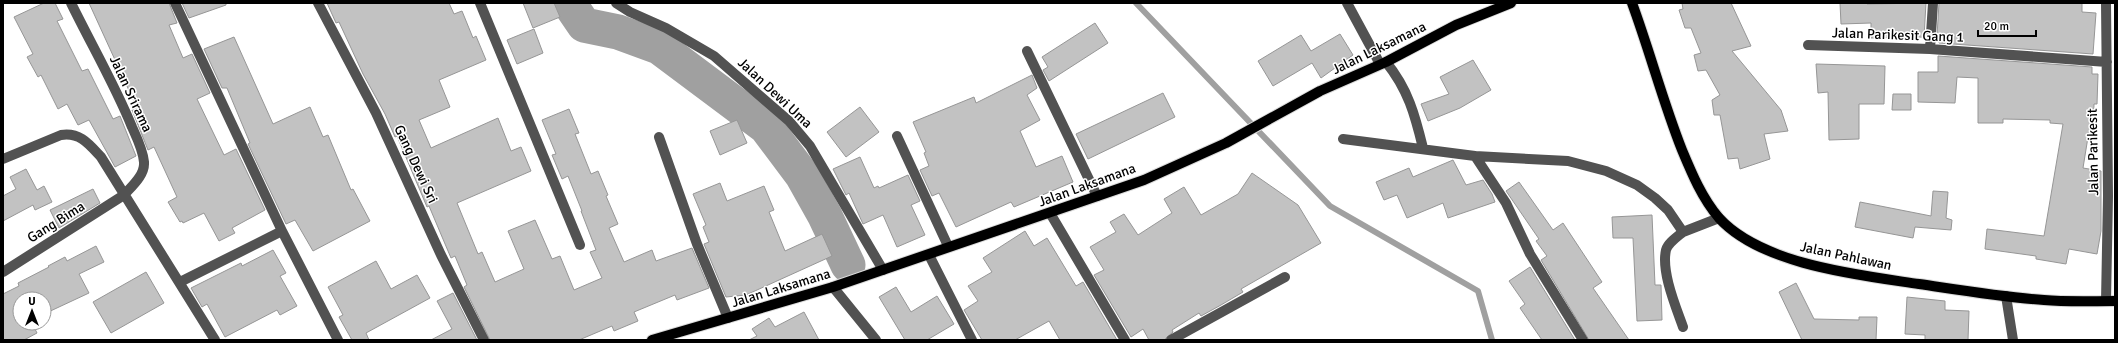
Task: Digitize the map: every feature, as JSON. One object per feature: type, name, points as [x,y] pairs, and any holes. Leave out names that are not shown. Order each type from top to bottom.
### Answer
[{"type":"main road","name":"Jalan Laksamana","points":[[652,340],[834,287],[929,255],[948,246],[1050,213],[1144,180],[1226,143],[1320,92],[1383,63],[1456,25],[1511,3]]},
{"type":"main road","name":"Jalan Pahlawan","points":[[1632,3],[1646,40],[1668,114],[1693,177],[1719,218],[1736,232],[1761,247],[1787,258],[1817,266],[1901,281],[2006,296],[2044,300],[2110,301]]},
{"type":"street","name":"Jalan Srirama","points":[[71,3],[124,107],[142,151],[144,163],[142,172],[124,195]]},
{"type":"street","points":[[175,3],[282,231],[338,340]]},
{"type":"street","name":"Gang Dewi Sri","points":[[318,3],[376,113],[442,255],[484,340]]},
{"type":"street","points":[[482,3],[580,245]]},
{"type":"street","name":"Jalan Dewi Uma","points":[[616,3],[630,12],[666,28],[714,56],[789,121],[810,146],[883,270]]},
{"type":"street","points":[[1347,3],[1383,63],[1396,74],[1411,101],[1423,148]]},
{"type":"street","points":[[1930,49],[1933,3]]},
{"type":"street","name":"Jalan Parikesit","points":[[2106,3],[2111,217],[2110,301]]},
{"type":"street","name":"Jalan Parikesit Gang 1","points":[[1808,45],[1930,49],[2107,62]]},
{"type":"street","points":[[1027,52],[1097,196]]},
{"type":"street","points":[[3,159],[61,135],[70,134],[78,136],[101,157],[215,340]]},
{"type":"street","points":[[897,136],[948,246]]},
{"type":"street","points":[[659,137],[697,244],[728,318]]},
{"type":"street","points":[[1343,139],[1423,148],[1475,156],[1568,161],[1606,171],[1637,185],[1655,198],[1668,210],[1683,232]]},
{"type":"street","points":[[1475,156],[1506,203],[1530,254],[1583,340]]},
{"type":"street","name":"Gang Bima","points":[[3,272],[124,195]]},
{"type":"street","points":[[1050,213],[1125,340]]},
{"type":"street","points":[[1683,327],[1667,272],[1666,250],[1670,243],[1683,232],[1719,218]]},
{"type":"street","points":[[180,282],[282,231]]},
{"type":"street","points":[[929,255],[972,340]]},
{"type":"street","points":[[1171,340],[1285,277]]},
{"type":"street","points":[[834,287],[876,340]]},
{"type":"street","points":[[2006,296],[2013,340]]},
{"type":"building","points":[[44,3],[55,3],[63,19],[57,21],[82,71],[88,69],[113,119],[120,116],[136,156],[115,167],[89,120],[78,125],[67,104],[58,109],[41,75],[38,77],[27,57],[33,54],[14,17]]},
{"type":"building","points":[[89,3],[169,3],[177,23],[169,25],[183,58],[192,54],[210,93],[197,99],[224,155],[236,149],[265,210],[232,228],[235,233],[219,241],[204,213],[183,223],[182,221],[180,222],[168,202],[177,197],[154,147],[148,150],[132,110],[137,108]]},
{"type":"building","points":[[182,3],[226,3],[226,5],[189,18]]},
{"type":"building","points":[[327,3],[449,3],[454,14],[462,11],[473,38],[476,36],[486,60],[439,80],[450,107],[419,120],[431,148],[498,118],[511,151],[521,147],[531,171],[457,203],[478,254],[482,252],[495,282],[524,269],[508,231],[535,220],[552,259],[560,256],[574,290],[602,278],[590,252],[596,250],[582,211],[568,176],[562,179],[552,155],[556,154],[542,120],[569,109],[579,133],[575,134],[591,174],[598,171],[608,195],[606,196],[618,224],[609,228],[624,262],[652,250],[656,261],[692,248],[709,288],[677,300],[675,295],[634,312],[638,321],[614,331],[612,326],[579,340],[490,340],[464,287],[467,285],[455,256],[451,258],[429,206],[427,207],[397,136],[395,137],[339,22],[336,23]]},
{"type":"building","points":[[523,3],[554,3],[560,17],[533,28]]},
{"type":"building","points":[[1682,3],[1731,3],[1751,46],[1732,51],[1781,110],[1788,131],[1764,134],[1770,159],[1740,169],[1738,158],[1728,159],[1720,115],[1714,115],[1712,100],[1720,95],[1706,70],[1698,71],[1694,55],[1701,53],[1691,28],[1685,28],[1679,10],[1683,9]]},
{"type":"building","points":[[1840,3],[1926,3],[1924,37],[1871,38],[1871,23],[1841,24]]},
{"type":"building","points":[[1939,3],[2082,3],[2082,12],[2096,13],[2093,54],[1939,43],[1939,36],[1937,36]]},
{"type":"building","points":[[1095,23],[1108,43],[1049,81],[1043,70],[1048,67],[1042,57]]},
{"type":"building","points":[[534,29],[543,53],[517,64],[507,40]]},
{"type":"building","points":[[1340,34],[1353,55],[1321,78],[1312,63],[1273,86],[1258,61],[1301,35],[1311,51]]},
{"type":"building","points":[[234,37],[273,124],[310,107],[323,137],[328,135],[351,190],[353,189],[370,221],[313,251],[295,220],[286,224],[248,144],[250,143],[227,88],[222,88],[204,49]]},
{"type":"building","points":[[1938,56],[2092,67],[2092,74],[2098,74],[2097,104],[2094,104],[2093,137],[2088,137],[2083,168],[2101,171],[2101,231],[2097,254],[2069,249],[2066,264],[2036,259],[2036,256],[1985,249],[1987,229],[2044,236],[2063,124],[2050,123],[2050,120],[2003,119],[2003,123],[1978,123],[1978,78],[1957,77],[1955,103],[1918,102],[1918,72],[1938,72]]},
{"type":"building","points":[[1473,60],[1491,90],[1460,108],[1428,121],[1421,104],[1449,94],[1440,77]]},
{"type":"building","points":[[1816,64],[1885,66],[1884,104],[1859,104],[1859,139],[1829,140],[1828,92],[1818,93]]},
{"type":"building","points":[[1032,75],[1037,88],[1027,95],[1040,120],[1020,131],[1036,167],[1062,156],[1073,182],[1014,207],[1011,202],[956,227],[939,193],[932,196],[920,170],[929,166],[924,153],[926,152],[913,122],[974,97],[976,103]]},
{"type":"building","points":[[1163,93],[1175,117],[1088,159],[1076,134]]},
{"type":"building","points":[[1893,94],[1911,94],[1911,110],[1892,110]]},
{"type":"building","points":[[860,107],[879,132],[846,157],[827,132]]},
{"type":"building","points":[[737,120],[747,143],[720,155],[710,131]]},
{"type":"building","points":[[860,157],[874,188],[878,186],[879,188],[908,175],[920,201],[911,205],[925,235],[897,247],[883,215],[863,224],[849,193],[846,195],[833,169]]},
{"type":"building","points":[[1453,160],[1466,185],[1483,180],[1495,202],[1448,218],[1443,203],[1407,218],[1397,195],[1384,200],[1376,182],[1409,168],[1413,177]]},
{"type":"building","points":[[26,169],[37,190],[44,186],[52,202],[35,210],[33,205],[3,221],[3,196],[16,189],[10,177]]},
{"type":"building","points":[[1252,173],[1298,205],[1321,243],[1241,289],[1243,292],[1221,305],[1201,316],[1199,313],[1172,330],[1173,332],[1164,340],[1149,340],[1143,329],[1131,337],[1094,275],[1104,270],[1090,247],[1116,232],[1110,222],[1124,214],[1138,235],[1172,213],[1164,199],[1184,187],[1201,215],[1238,194]]},
{"type":"building","points":[[1519,182],[1553,230],[1563,223],[1602,282],[1593,288],[1629,340],[1589,340],[1541,260],[1547,256],[1536,241],[1539,239],[1506,191]]},
{"type":"building","points":[[720,183],[727,201],[764,186],[774,210],[769,212],[785,251],[822,234],[832,256],[746,295],[726,297],[704,244],[709,242],[703,227],[706,225],[693,194]]},
{"type":"building","points":[[93,189],[100,203],[59,228],[50,210]]},
{"type":"building","points":[[1933,191],[1948,192],[1946,218],[1952,220],[1951,230],[1915,227],[1913,238],[1855,227],[1860,202],[1931,216]]},
{"type":"building","points":[[1652,215],[1655,285],[1661,285],[1662,320],[1637,321],[1633,238],[1613,238],[1612,217]]},
{"type":"building","points":[[1025,231],[1034,246],[1047,238],[1076,286],[1083,282],[1117,340],[1060,340],[1049,321],[1015,340],[982,340],[964,310],[978,301],[968,286],[992,272],[983,258]]},
{"type":"building","points":[[96,246],[104,262],[79,274],[89,293],[52,310],[52,291],[12,291],[12,331],[36,331],[37,333],[24,340],[3,340],[3,294],[19,286],[18,283],[65,257],[67,261]]},
{"type":"building","points":[[273,250],[286,273],[280,276],[297,306],[280,315],[277,310],[225,337],[207,304],[202,307],[191,288],[241,263],[242,266]]},
{"type":"building","points":[[376,261],[391,289],[417,275],[430,298],[366,333],[369,340],[352,340],[339,317],[343,315],[328,287]]},
{"type":"building","points":[[1530,267],[1575,340],[1542,340],[1520,308],[1525,304],[1509,281]]},
{"type":"building","points":[[146,272],[164,303],[111,333],[93,302]]},
{"type":"building","points":[[1796,283],[1814,319],[1859,320],[1859,317],[1877,317],[1876,340],[1802,340],[1779,292]]},
{"type":"building","points":[[896,287],[911,312],[937,296],[954,324],[927,340],[905,340],[879,297]]},
{"type":"building","points":[[453,293],[477,340],[431,340],[452,329],[437,301]]},
{"type":"building","points":[[1907,297],[1945,301],[1945,310],[1969,311],[1968,340],[1925,340],[1925,335],[1905,334]]},
{"type":"building","points":[[804,312],[819,340],[749,340],[757,336],[752,329],[769,318],[775,327]]},
{"type":"waterway","points":[[569,3],[584,25],[618,32],[659,47],[766,127],[802,175],[825,216],[848,265]]},
{"type":"waterway","points":[[1136,3],[1330,206],[1478,291],[1492,340]]}]
